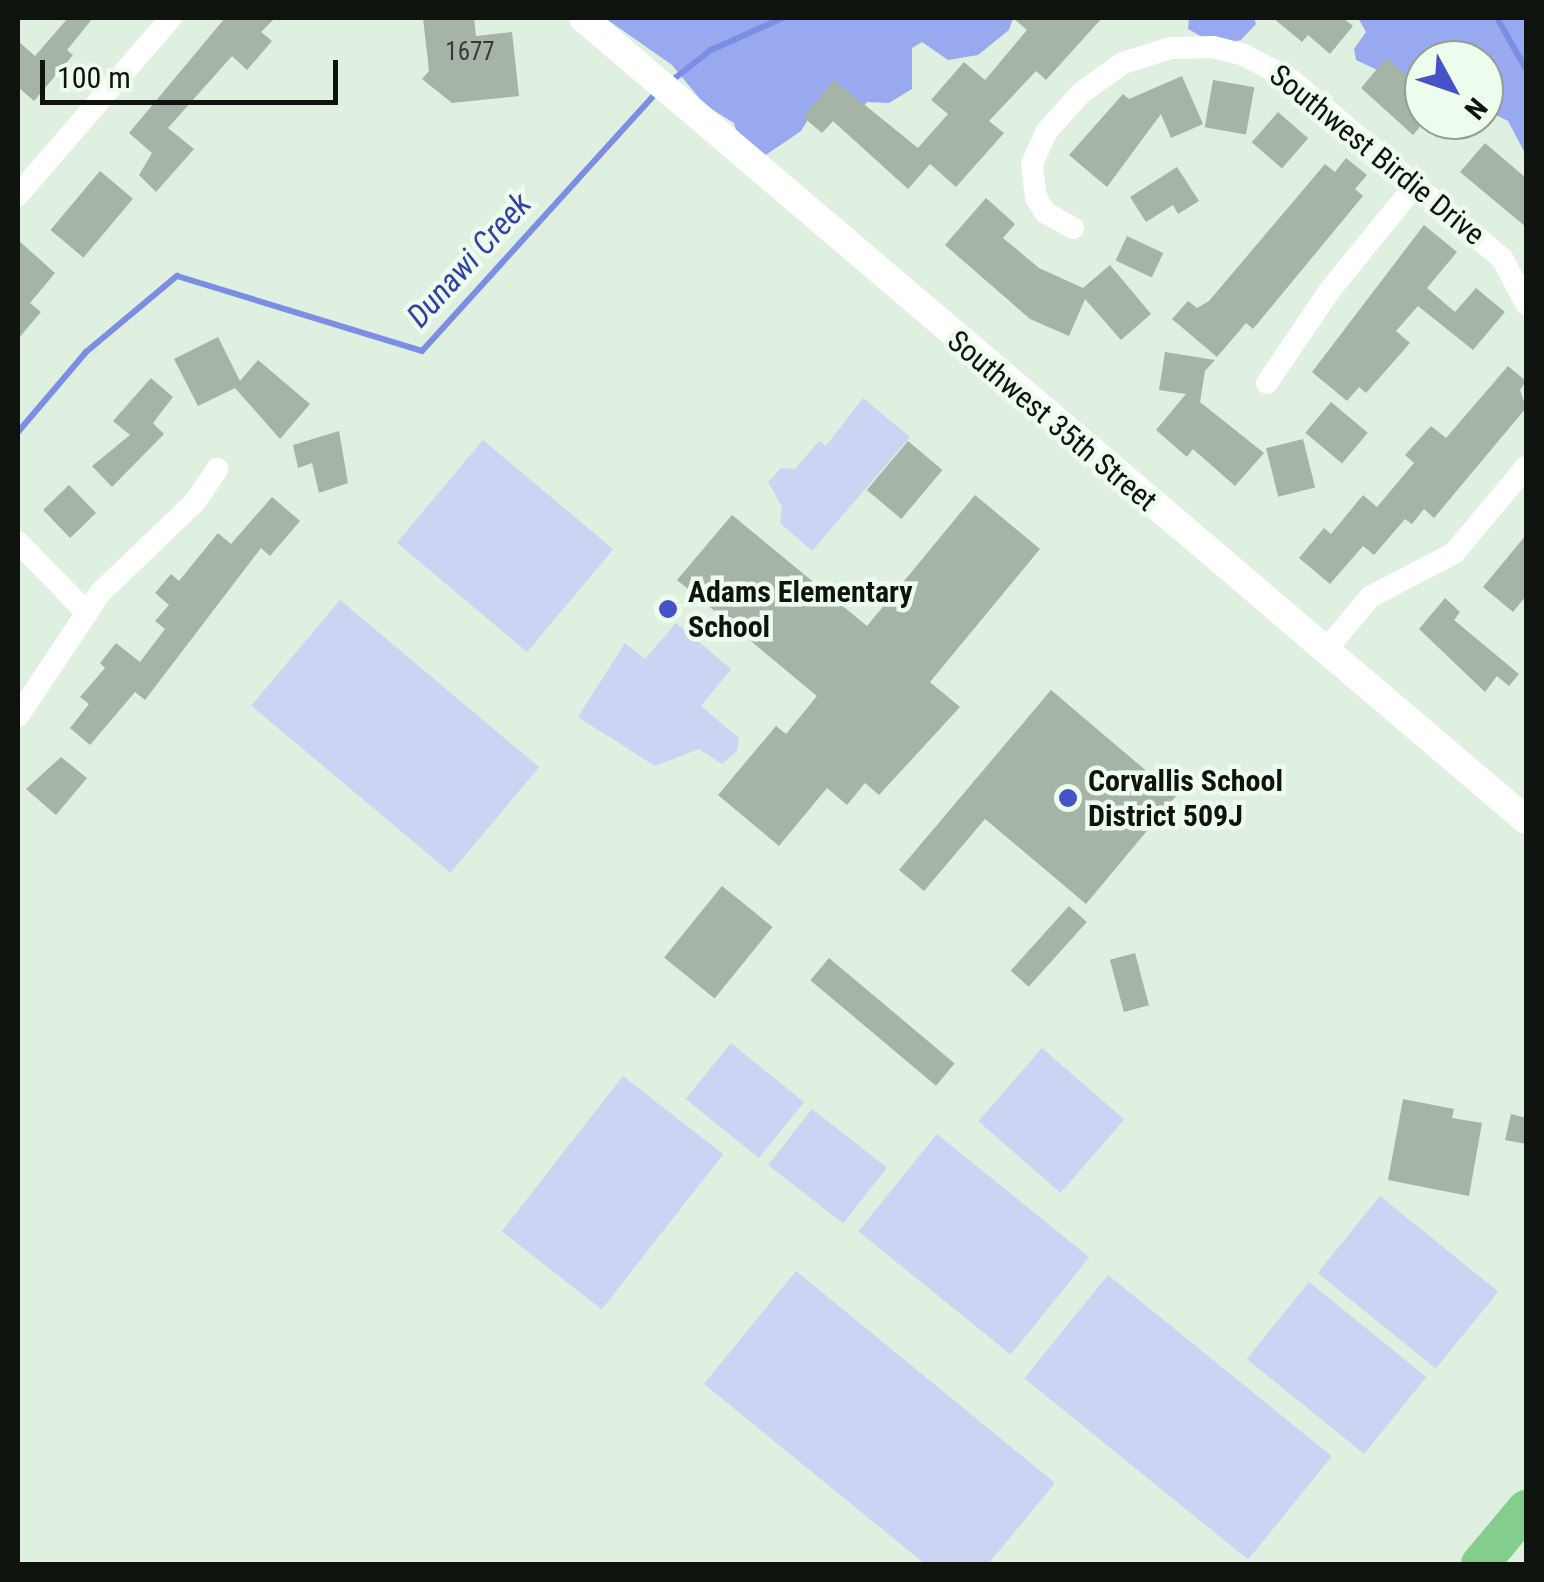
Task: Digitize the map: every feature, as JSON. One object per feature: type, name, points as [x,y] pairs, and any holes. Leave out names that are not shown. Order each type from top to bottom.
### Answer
[{"type":"highway","points":[[1480,1564],[1526,1508]]},
{"type":"street","points":[[18,195],[171,18]]},
{"type":"street","name":"Southwest 35th Street","points":[[583,18],[1526,820]]},
{"type":"street","name":"Southwest Birdie Drive","points":[[1073,228],[1046,213],[1036,198],[1038,144],[1105,73],[1172,48],[1213,47],[1273,68],[1416,184],[1502,258],[1526,304]]},
{"type":"street","points":[[1268,383],[1330,290],[1416,184]]},
{"type":"street","points":[[1326,651],[1370,597],[1454,552],[1526,467]]},
{"type":"street","points":[[18,716],[100,593],[195,502],[217,469]]},
{"type":"street","points":[[18,542],[88,613]]},
{"type":"shaded area","points":[[605,18],[1013,18],[1009,30],[978,55],[948,60],[922,42],[912,48],[912,89],[889,103],[867,102],[860,110],[824,93],[801,131],[757,161],[740,144],[734,123],[705,105],[672,65]]},
{"type":"shaded area","points":[[1189,18],[1254,18],[1256,24],[1241,40],[1217,45],[1188,29]]},
{"type":"shaded area","points":[[1358,18],[1526,18],[1526,155],[1504,119],[1504,40],[1404,40],[1404,83],[1356,60],[1354,49],[1366,32]]},
{"type":"shaded area","points":[[863,398],[910,437],[812,551],[780,523],[782,507],[768,482],[781,468],[795,469],[819,441],[826,446]]},
{"type":"shaded area","points":[[483,440],[613,549],[527,652],[397,543]]},
{"type":"shaded area","points":[[340,600],[539,767],[450,873],[251,706]]},
{"type":"shaded area","points":[[676,623],[731,669],[701,706],[739,738],[737,751],[722,764],[699,749],[655,766],[578,717],[625,643],[645,659]]},
{"type":"shaded area","points":[[731,1043],[804,1102],[759,1158],[686,1099]]},
{"type":"shaded area","points":[[1042,1048],[1124,1120],[1061,1193],[978,1121]]},
{"type":"shaded area","points":[[623,1076],[723,1154],[602,1309],[502,1231]]},
{"type":"shaded area","points":[[812,1109],[887,1167],[843,1223],[768,1165]]},
{"type":"shaded area","points":[[937,1134],[1089,1257],[1011,1354],[858,1231]]},
{"type":"shaded area","points":[[1380,1196],[1498,1292],[1436,1369],[1318,1273]]},
{"type":"shaded area","points":[[796,1271],[1055,1483],[988,1564],[925,1564],[704,1384]]},
{"type":"shaded area","points":[[1108,1275],[1332,1456],[1248,1560],[1024,1378]]},
{"type":"shaded area","points":[[1309,1282],[1426,1377],[1364,1454],[1247,1359]]},
{"type":"building","points":[[68,18],[93,18],[67,50],[73,55],[34,101],[18,87],[18,41],[35,56]]},
{"type":"building","points":[[225,18],[275,18],[261,32],[272,41],[247,70],[232,56],[168,128],[194,149],[156,192],[139,175],[152,153],[129,133]]},
{"type":"building","points":[[423,18],[474,18],[476,36],[512,32],[519,96],[452,103],[422,79],[429,71]]},
{"type":"building","points":[[1013,18],[1102,18],[1046,80],[1036,71],[989,121],[1004,133],[956,187],[930,164],[908,189],[833,121],[822,133],[803,117],[834,80],[918,148],[948,114],[931,100],[964,62],[985,80],[1027,30]]},
{"type":"building","points":[[1273,18],[1343,18],[1353,26],[1330,54],[1308,35],[1302,42]]},
{"type":"building","points":[[1386,58],[1404,73],[1404,127],[1361,88]]},
{"type":"building","points":[[1182,76],[1203,124],[1171,138],[1161,114],[1107,187],[1069,155],[1123,94],[1129,99]]},
{"type":"building","points":[[1213,80],[1254,87],[1246,135],[1205,127]]},
{"type":"building","points":[[1278,112],[1308,138],[1282,168],[1252,142]]},
{"type":"building","points":[[1485,143],[1526,178],[1526,227],[1460,172]]},
{"type":"building","points":[[1346,158],[1367,175],[1355,189],[1363,196],[1253,329],[1246,323],[1217,357],[1172,319],[1188,301],[1197,308],[1209,301],[1325,164],[1335,172]]},
{"type":"building","points":[[1177,167],[1199,201],[1178,214],[1173,205],[1146,222],[1130,197]]},
{"type":"building","points":[[100,171],[133,199],[83,258],[51,230]]},
{"type":"building","points":[[986,198],[1015,224],[1003,238],[1039,268],[1083,288],[1110,265],[1151,314],[1121,340],[1085,299],[1069,336],[1030,319],[945,245]]},
{"type":"building","points":[[1424,225],[1457,252],[1427,288],[1455,312],[1476,288],[1505,312],[1473,350],[1418,306],[1396,331],[1410,343],[1366,393],[1359,387],[1347,401],[1312,372]]},
{"type":"building","points":[[1127,236],[1163,253],[1152,277],[1116,260]]},
{"type":"building","points":[[18,240],[55,273],[30,303],[41,312],[18,339]]},
{"type":"building","points":[[218,337],[240,381],[258,360],[310,404],[280,439],[235,388],[198,406],[174,359]]},
{"type":"building","points":[[1165,352],[1215,360],[1205,371],[1200,402],[1264,453],[1235,486],[1193,449],[1187,457],[1156,430],[1186,394],[1159,390]]},
{"type":"building","points":[[1508,366],[1526,381],[1520,390],[1526,408],[1434,518],[1424,509],[1412,524],[1405,519],[1374,555],[1363,546],[1330,584],[1299,558],[1324,528],[1331,534],[1363,495],[1377,507],[1414,463],[1405,455],[1431,426],[1446,438]]},
{"type":"building","points":[[151,378],[173,397],[153,423],[164,434],[112,487],[92,466],[130,435],[113,421]]},
{"type":"building","points":[[1331,402],[1368,433],[1342,463],[1305,433]]},
{"type":"building","points":[[339,431],[348,483],[319,493],[312,463],[298,468],[293,445]]},
{"type":"building","points":[[1303,439],[1315,488],[1278,497],[1266,448]]},
{"type":"building","points":[[908,441],[942,470],[901,519],[867,490]]},
{"type":"building","points":[[69,485],[96,513],[70,538],[43,510]]},
{"type":"building","points":[[975,495],[1040,549],[930,682],[960,707],[879,795],[865,783],[847,805],[827,788],[779,846],[718,795],[776,726],[786,734],[817,696],[677,580],[732,515],[867,626]]},
{"type":"building","points":[[272,497],[300,521],[270,556],[261,548],[145,700],[135,692],[90,745],[70,728],[89,704],[80,697],[105,668],[100,663],[116,643],[140,662],[165,629],[155,621],[169,605],[155,593],[171,574],[179,581],[218,533],[231,544]]},
{"type":"building","points":[[1526,535],[1526,596],[1513,612],[1483,587]]},
{"type":"building","points":[[1445,598],[1460,612],[1454,620],[1519,674],[1509,686],[1497,676],[1485,692],[1419,629]]},
{"type":"building","name":"Corvallis School District 509J","points":[[1051,690],[1176,796],[1086,904],[985,819],[924,891],[899,870]]},
{"type":"building","points":[[61,757],[87,778],[56,815],[26,789]]},
{"type":"building","points":[[722,886],[773,927],[715,998],[664,957]]},
{"type":"building","points":[[1069,906],[1087,922],[1029,987],[1011,971]]},
{"type":"building","points":[[1135,953],[1149,1005],[1124,1012],[1110,960]]},
{"type":"building","points":[[829,958],[955,1063],[936,1086],[810,980]]},
{"type":"building","points":[[1403,1099],[1454,1109],[1452,1118],[1482,1123],[1469,1196],[1388,1180]]},
{"type":"building","points":[[1511,1114],[1526,1118],[1526,1144],[1505,1140]]},
{"type":"waterway","name":"Dunawi Creek","points":[[670,82],[711,50],[783,18]]},
{"type":"waterway","name":"Dunawi Creek","points":[[1497,18],[1526,69]]},
{"type":"waterway","name":"Dunawi Creek","points":[[18,432],[86,352],[177,276],[422,351],[656,93]]},
{"type":"place","name":"Adams Elementary School","points":[[668,609]]},
{"type":"place","name":"Corvallis School District 509J","points":[[1068,798]]}]
